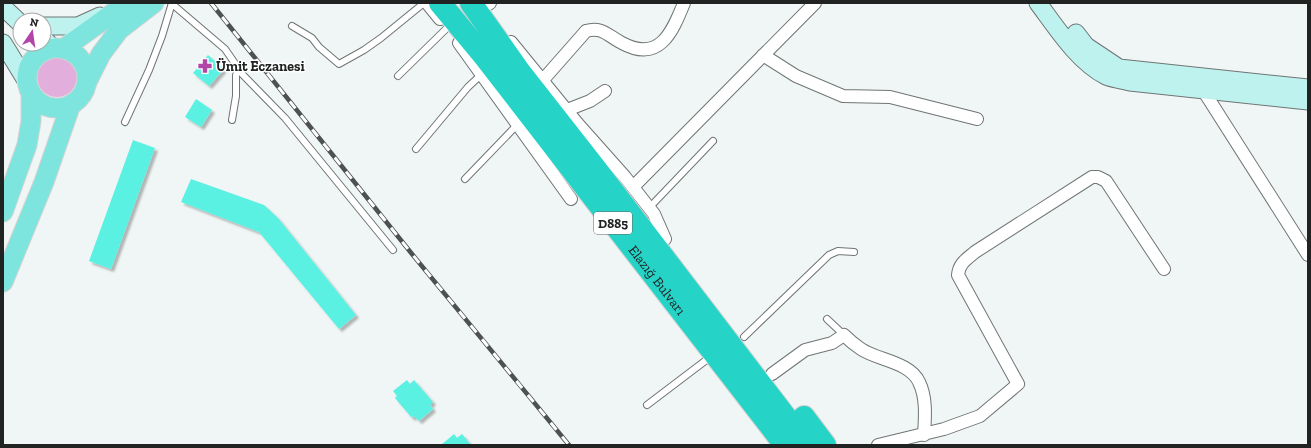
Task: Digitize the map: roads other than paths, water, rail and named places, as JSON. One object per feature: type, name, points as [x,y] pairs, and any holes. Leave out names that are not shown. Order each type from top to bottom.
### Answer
[{"type":"highway","name":"Elazığ Bulvarı","points":[[440,3],[484,56],[785,445]]},
{"type":"highway","name":"Elazığ Bulvarı","points":[[482,4],[520,72],[807,445]]},
{"type":"highway","points":[[596,169],[665,239],[744,337],[825,445]]},
{"type":"highway","points":[[641,260],[680,325],[705,361],[770,445]]},
{"type":"main road","points":[[29,87],[36,99],[48,106],[63,108],[72,104],[79,99],[101,54],[119,30],[154,3]]},
{"type":"main road","points":[[3,212],[27,145],[31,121],[28,73],[31,64],[36,56],[53,45],[125,5]]},
{"type":"main road","points":[[53,45],[71,51],[78,57],[85,68],[87,82]]},
{"type":"main road","points":[[3,282],[44,182],[72,104]]},
{"type":"street","points":[[427,3],[482,74],[572,200]]},
{"type":"street","points":[[633,187],[815,3]]},
{"type":"street","points":[[1038,3],[1073,49],[1090,65],[1106,76],[1130,82],[1308,101]]},
{"type":"street","points":[[1050,3],[1086,46],[1119,68],[1308,88]]},
{"type":"street","points":[[482,4],[502,32],[650,208],[665,239]]},
{"type":"street","points":[[542,80],[586,31],[594,28],[622,43],[640,50],[651,50],[660,44],[676,22],[685,4]]},
{"type":"street","points":[[52,26],[78,26],[125,5]]},
{"type":"street","points":[[3,7],[12,15]]},
{"type":"street","points":[[3,43],[29,87]]},
{"type":"street","points":[[763,55],[796,76],[843,96],[890,98],[977,119]]},
{"type":"street","points":[[1203,90],[1308,255]]},
{"type":"street","points":[[567,110],[590,101],[605,91]]},
{"type":"street","points":[[878,445],[924,435],[980,416],[1018,384],[958,275],[959,269],[962,262],[976,252],[1092,177],[1098,177],[1106,181],[1164,269]]},
{"type":"street","points":[[772,374],[805,350],[832,343],[844,335],[861,350],[901,366],[913,374],[919,382],[922,394],[925,412],[924,435]]},
{"type":"lane","points":[[124,122],[149,70],[162,36],[172,3],[225,49],[239,70],[285,118],[393,250]]},
{"type":"lane","points":[[292,26],[312,38],[319,47],[339,64],[364,50],[381,38],[424,3]]},
{"type":"lane","points":[[398,76],[447,28]]},
{"type":"lane","points":[[232,120],[236,96],[236,76],[239,70]]},
{"type":"lane","points":[[416,149],[468,87],[482,74]]},
{"type":"lane","points":[[465,179],[518,124]]},
{"type":"lane","points":[[650,208],[713,141]]},
{"type":"lane","points":[[744,337],[829,254],[838,251],[854,252]]},
{"type":"lane","points":[[827,319],[844,335]]},
{"type":"lane","points":[[647,405],[705,361]]},
{"type":"railway","points":[[211,3],[412,254],[569,445]]},
{"type":"place","name":"Ümit Eczanesi","points":[[205,66]]}]
